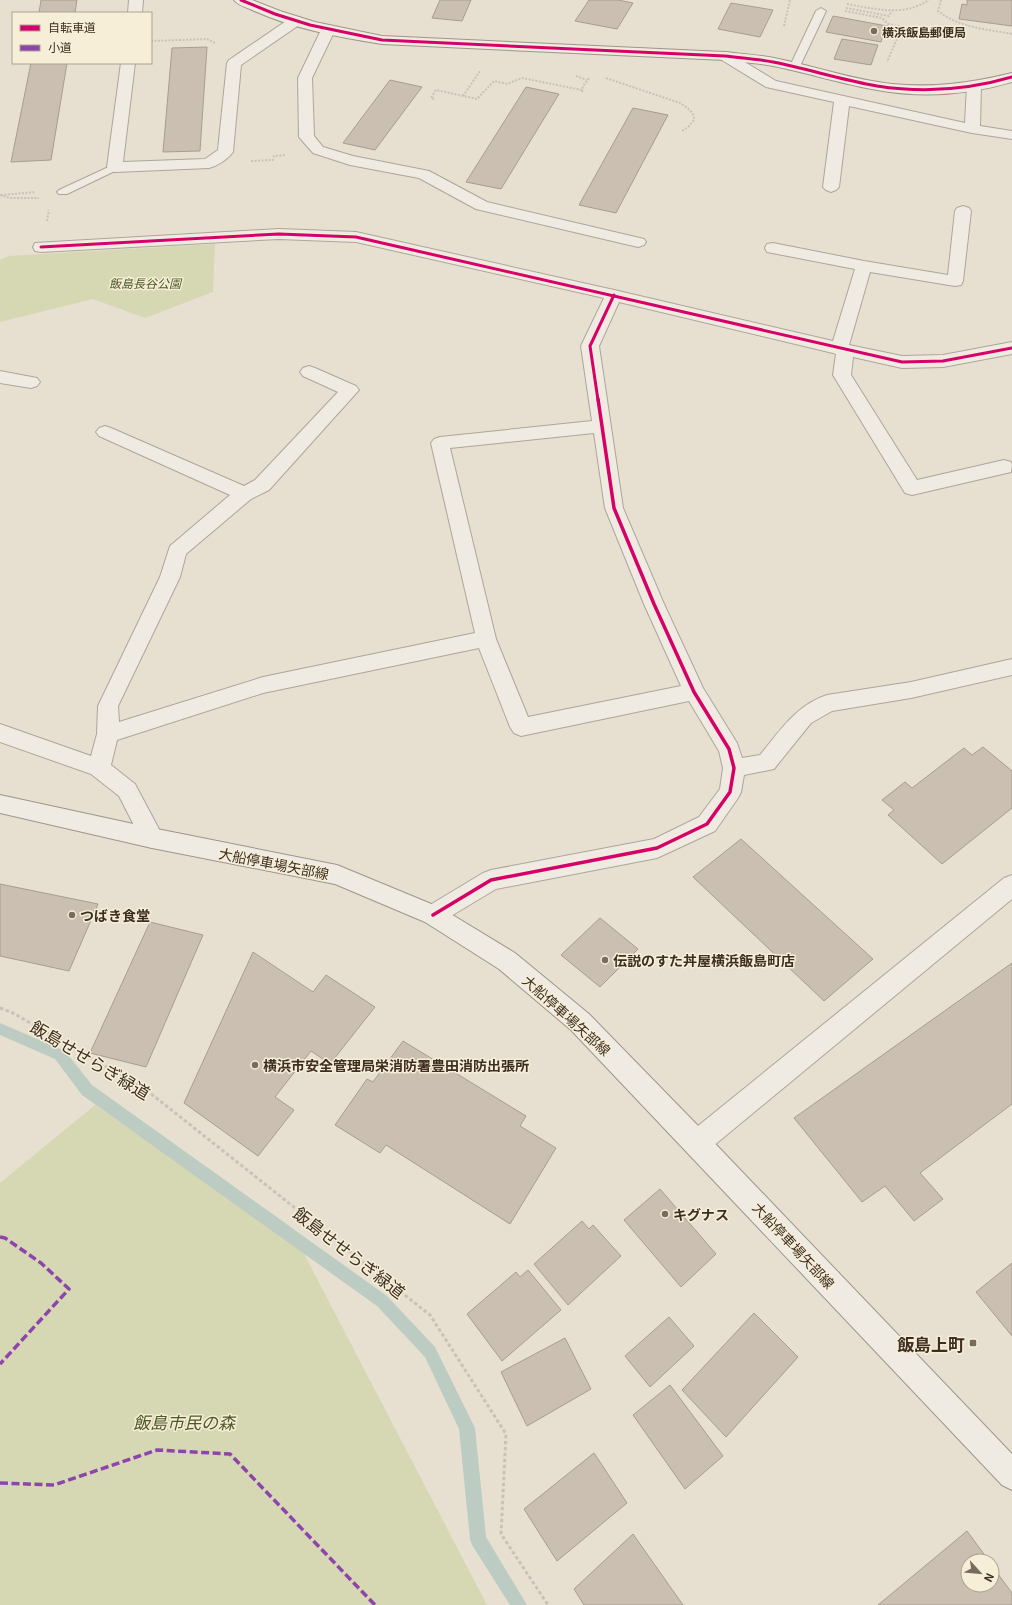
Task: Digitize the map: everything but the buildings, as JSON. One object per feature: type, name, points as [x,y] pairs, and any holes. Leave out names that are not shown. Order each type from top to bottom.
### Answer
[{"type":"street","points":[[134,12],[136,0]]},
{"type":"street","points":[[241,0],[294,22],[382,40],[725,56],[777,62],[891,88],[931,90],[974,86],[1012,77]]},
{"type":"street","points":[[128,64],[115,167],[209,163],[225,152],[234,63],[294,22]]},
{"type":"street","points":[[328,30],[305,78],[307,137],[318,150],[350,160],[424,174],[482,206],[638,242]]},
{"type":"street","points":[[725,56],[771,84],[972,129],[1012,135]]},
{"type":"street","points":[[972,129],[974,86]]},
{"type":"street","points":[[831,187],[842,100]]},
{"type":"street","points":[[773,248],[864,266],[955,281],[963,211]]},
{"type":"street","points":[[40,247],[279,234],[356,237],[614,295],[842,350],[902,362],[943,361],[1012,348]]},
{"type":"street","points":[[864,266],[842,350],[842,375],[912,488],[1004,467]]},
{"type":"street","points":[[433,915],[491,880],[657,848],[707,824],[730,792],[734,768],[729,749],[694,692],[654,604],[614,508],[590,346],[614,295]]},
{"type":"street","points":[[99,768],[108,734],[108,706],[170,577],[177,551],[244,494],[262,485],[350,390],[309,372]]},
{"type":"street","points":[[0,377],[31,382]]},
{"type":"street","points":[[603,426],[440,443],[486,639],[521,727],[694,692]]},
{"type":"street","points":[[105,432],[244,494]]},
{"type":"street","points":[[108,734],[263,685],[486,639]]},
{"type":"street","points":[[734,768],[766,763],[804,717],[827,703],[911,690],[1012,666]]},
{"type":"street","points":[[0,733],[99,768],[127,790],[152,838]]},
{"type":"street","name":"大船停車場矢部線","points":[[0,804],[152,838],[337,875],[433,915],[507,961],[580,1022],[1012,1475]]},
{"type":"street","points":[[697,1143],[1012,885]]},
{"type":"lane","points":[[795,66],[821,11]]},
{"type":"lane","points":[[63,192],[115,167]]},
{"type":"path","points":[[847,4],[892,11],[912,10],[929,0]]},
{"type":"path","points":[[941,0],[938,10],[944,16],[955,22],[1012,34]]},
{"type":"path","points":[[843,7],[889,16],[892,11]]},
{"type":"path","points":[[840,10],[882,18],[888,24],[902,27],[884,68]]},
{"type":"path","points":[[152,41],[207,39],[218,45]]},
{"type":"path","points":[[463,96],[484,66]]},
{"type":"path","points":[[584,74],[596,76]]},
{"type":"path","points":[[434,99],[431,98],[436,90],[477,99],[494,81],[506,84],[522,78],[555,85],[563,85],[582,91],[582,86],[590,76]]},
{"type":"path","points":[[602,76],[680,103],[689,108],[695,117],[695,122],[692,126],[682,131]]},
{"type":"path","points":[[255,161],[274,160],[274,156]]},
{"type":"path","points":[[1,195],[14,192],[63,192]]},
{"type":"path","points":[[1,195],[10,198],[45,198]]},
{"type":"green space","name":"飯島長谷公園","points":[[215,244],[213,292],[145,318],[93,299],[0,322],[0,260],[9,256]]},
{"type":"green space","name":"飯島市民の森","points":[[95,1105],[301,1248],[487,1605],[0,1605],[0,1183]]},
{"type":"waterway","points":[[0,1029],[60,1055],[87,1090],[382,1301],[430,1352],[467,1428],[478,1539],[519,1605]]},
{"type":"marked path","points":[[0,1237],[5,1238],[41,1263],[69,1289],[0,1364]]},
{"type":"marked path","points":[[0,1483],[54,1485],[157,1450],[230,1454],[375,1605]]},
{"type":"cycle path","points":[[241,0],[258,8],[292,20],[382,40],[725,56],[793,66],[864,84],[922,90],[952,89],[982,85],[1012,77]]},
{"type":"cycle path","points":[[41,247],[279,234],[356,237],[902,362],[943,361],[1012,348]]},
{"type":"cycle path","points":[[433,915],[491,880],[657,848],[707,824],[730,792],[734,768],[729,749],[694,692],[654,604],[614,508],[590,346],[614,295]]},
{"type":"place","name":"横浜飯島郵便局","points":[[874,31]]},
{"type":"place","name":"つばき食堂","points":[[72,915]]},
{"type":"place","name":"伝説のすた丼屋横浜飯島町店","points":[[605,960]]},
{"type":"place","name":"横浜市安全管理局栄消防署豊田消防出張所","points":[[255,1065]]},
{"type":"place","name":"キグナス","points":[[665,1214]]},
{"type":"place","name":"飯島上町","points":[[973,1343]]}]
